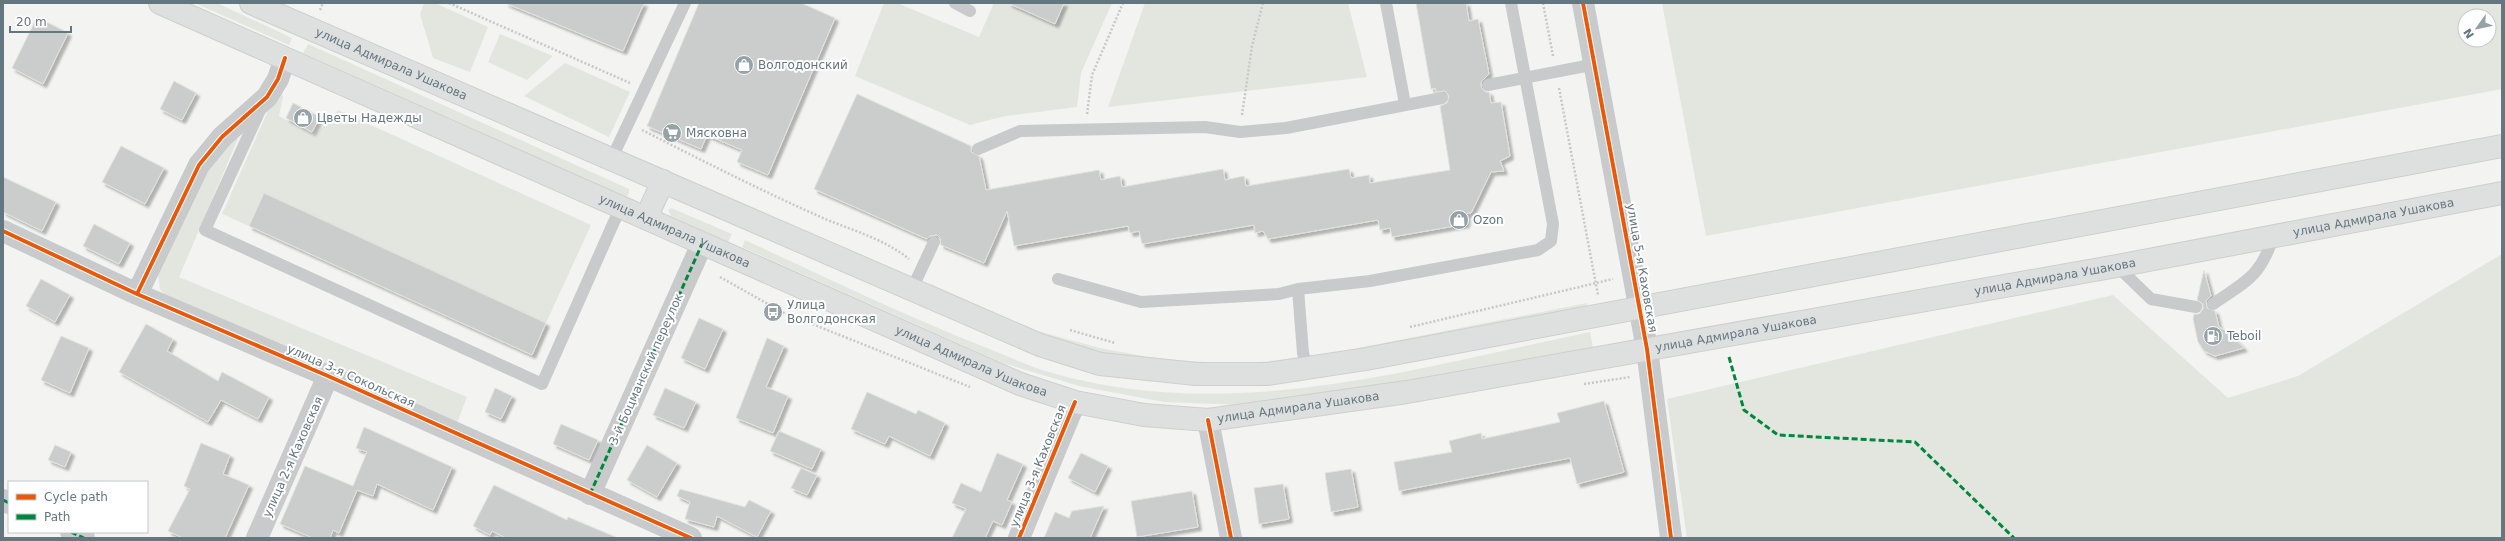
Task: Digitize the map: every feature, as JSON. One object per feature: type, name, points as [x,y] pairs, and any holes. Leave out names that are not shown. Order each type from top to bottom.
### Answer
[{"type":"main road","name":"улица Адмирала Ушакова","points":[[160,3],[1020,384],[1075,402],[1144,415],[1208,420],[1407,392],[2117,266],[2274,235],[2502,193]]},
{"type":"main road","name":"улица Адмирала Ушакова","points":[[251,3],[612,158],[1040,345],[1100,364],[1196,374],[1268,374],[1374,358],[1638,307],[2502,146]]},
{"type":"main road","points":[[646,218],[663,181]]},
{"type":"street","name":"улица 5-я Каховская","points":[[1583,3],[1596,64],[1638,307],[1647,349],[1671,538]]},
{"type":"street","points":[[137,294],[198,165],[222,137],[267,97],[278,79],[285,58]]},
{"type":"street","name":"улица 3-я Сокольская","points":[[3,231],[137,294],[328,376],[691,538]]},
{"type":"street","name":"3-й Боцманский переулок","points":[[590,494],[702,244]]},
{"type":"street","name":"улица 2-я Каховская","points":[[257,538],[328,376]]},
{"type":"street","name":"улица 3-я Каховская","points":[[1019,538],[1075,402]]},
{"type":"street","points":[[1208,420],[1231,538]]},
{"type":"street","points":[[73,533],[84,538]]},
{"type":"lane","points":[[612,158],[643,89],[685,3]]},
{"type":"lane","points":[[955,3],[970,11]]},
{"type":"lane","points":[[1386,3],[1405,104]]},
{"type":"lane","points":[[1058,279],[1142,302],[1279,294],[1298,289],[1370,281],[1538,250],[1551,241],[1553,224],[1527,78],[1511,3]]},
{"type":"lane","points":[[1488,85],[1596,64]]},
{"type":"lane","points":[[267,97],[205,230],[542,384],[621,206]]},
{"type":"lane","points":[[978,149],[1020,131],[1086,128],[1123,130],[1204,127],[1240,132],[1286,128],[1442,98]]},
{"type":"lane","points":[[2213,304],[2253,277],[2266,257],[2274,235]]},
{"type":"lane","points":[[912,289],[934,242]]},
{"type":"lane","points":[[2117,266],[2151,299],[2196,307]]},
{"type":"lane","points":[[1298,289],[1302,353],[1307,368]]},
{"type":"path","points":[[449,3],[643,89]]},
{"type":"path","points":[[1086,128],[1092,75],[1123,3]]},
{"type":"path","points":[[1240,132],[1252,46],[1263,3]]},
{"type":"path","points":[[1543,3],[1602,315]]},
{"type":"path","points":[[1610,356],[1614,380]]},
{"type":"shaded area","points":[[195,3],[217,3],[292,38],[289,45]]},
{"type":"shaded area","points":[[424,3],[435,3],[488,27],[470,72],[433,58],[420,14]]},
{"type":"shaded area","points":[[884,3],[897,3],[979,37],[994,3],[1008,3],[1055,24],[1064,3],[1112,3],[1081,73],[1077,107],[1005,116],[970,125],[855,76]]},
{"type":"shaded area","points":[[1145,3],[1348,3],[1367,77],[1108,107]]},
{"type":"shaded area","points":[[1662,3],[2502,3],[2502,89],[1706,236]]},
{"type":"shaded area","points":[[500,34],[553,56],[527,80],[488,62]]},
{"type":"shaded area","points":[[308,44],[629,189],[629,194],[626,197],[303,53]]},
{"type":"shaded area","points":[[565,63],[630,92],[609,137],[524,96]]},
{"type":"shaded area","points":[[279,86],[283,97],[279,116],[315,135],[338,110],[591,225],[546,323],[264,193],[249,226],[222,214]]},
{"type":"shaded area","points":[[240,134],[179,277],[467,397],[457,423],[166,297],[160,289],[157,269],[211,161]]},
{"type":"shaded area","points":[[671,208],[732,234],[728,242],[671,216],[668,210]]},
{"type":"shaded area","points":[[745,240],[895,310],[1026,364],[1049,372],[1117,387],[1185,393],[1253,392],[1321,386],[1388,375],[1590,332],[1593,347],[1430,378],[1244,405],[1164,402],[1079,386],[1003,363],[742,247]]},
{"type":"shaded area","points":[[2502,254],[2502,538],[1687,538],[1667,399],[2113,295],[2228,398],[2298,376]]},
{"type":"shaded area","points":[[931,284],[1030,329],[1100,348],[1159,359],[1206,362],[1257,362],[1291,359],[1284,366],[1142,363],[1032,336],[931,291]]},
{"type":"shaded area","points":[[1587,303],[1588,308],[1521,323],[1323,355]]},
{"type":"building","points":[[505,3],[644,3],[623,51]]},
{"type":"building","name":"Волгодонский","points":[[699,3],[801,3],[835,18],[768,175],[737,162],[742,150],[707,135],[701,149],[647,126]]},
{"type":"building","points":[[1008,3],[1064,3],[1055,24]]},
{"type":"building","points":[[1416,3],[1466,3],[1469,21],[1478,19],[1489,74],[1481,82],[1481,87],[1485,92],[1489,92],[1491,103],[1501,102],[1510,156],[1500,161],[1504,171],[1491,172],[1471,213],[1467,213],[1466,224],[1392,237],[1390,228],[1380,230],[1378,220],[1268,239],[1263,231],[1255,233],[1254,225],[1142,244],[1139,231],[1130,233],[1128,226],[1014,246],[1007,211],[984,263],[941,245],[940,238],[937,235],[930,236],[927,239],[814,189],[857,94],[971,146],[971,152],[979,156],[986,190],[1099,170],[1101,180],[1120,176],[1122,187],[1223,169],[1225,180],[1244,176],[1246,186],[1349,169],[1351,178],[1369,175],[1370,183],[1450,170],[1440,106],[1447,103],[1449,96],[1445,91],[1436,92],[1435,88],[1431,89]]},
{"type":"building","points":[[37,17],[68,33],[43,84],[12,68]]},
{"type":"building","points":[[174,81],[196,93],[182,120],[160,109]]},
{"type":"building","points":[[293,103],[320,117],[312,132],[286,118]]},
{"type":"building","points":[[121,146],[164,168],[145,204],[102,182]]},
{"type":"building","points":[[3,177],[56,202],[42,231],[3,212]]},
{"type":"building","points":[[264,193],[546,323],[532,355],[249,226]]},
{"type":"building","points":[[94,224],[130,243],[119,264],[83,246]]},
{"type":"building","points":[[2204,270],[2211,296],[2206,301],[2207,308],[2215,311],[2219,327],[2228,332],[2244,348],[2215,356],[2204,351],[2198,342],[2193,319],[2194,314],[2199,314],[2203,309],[2203,304],[2197,300]]},
{"type":"building","points":[[41,279],[70,295],[55,322],[26,306]]},
{"type":"building","points":[[699,318],[723,329],[705,369],[681,358]]},
{"type":"building","points":[[146,324],[173,339],[167,351],[218,381],[222,372],[269,397],[258,419],[221,400],[208,422],[119,372]]},
{"type":"building","points":[[61,336],[89,348],[70,393],[41,380]]},
{"type":"building","points":[[767,338],[784,346],[766,387],[788,396],[773,433],[736,418]]},
{"type":"building","points":[[495,388],[512,396],[501,419],[485,412]]},
{"type":"building","points":[[665,388],[696,402],[684,428],[653,415]]},
{"type":"building","points":[[867,392],[916,414],[918,410],[945,423],[930,456],[889,436],[885,444],[851,429]]},
{"type":"building","points":[[1604,401],[1624,472],[1577,484],[1570,458],[1399,491],[1394,462],[1452,452],[1449,441],[1481,433],[1482,439],[1560,422],[1557,413]]},
{"type":"building","points":[[561,424],[598,440],[589,460],[553,444]]},
{"type":"building","points":[[364,427],[452,467],[433,510],[377,484],[373,496],[357,490],[339,533],[333,530],[330,538],[313,538],[280,524],[305,466],[353,486],[367,452],[356,448]]},
{"type":"building","points":[[779,431],[821,449],[812,469],[770,451]]},
{"type":"building","points":[[201,443],[230,455],[223,474],[249,485],[225,538],[183,538],[168,531],[190,489],[184,486]]},
{"type":"building","points":[[55,445],[71,452],[65,467],[48,460]]},
{"type":"building","points":[[647,445],[677,463],[657,497],[627,480]]},
{"type":"building","points":[[997,453],[1023,464],[1007,500],[1012,502],[1002,525],[993,521],[985,538],[952,538],[966,509],[952,503],[961,483],[981,492]]},
{"type":"building","points":[[1081,453],[1108,466],[1095,492],[1068,478]]},
{"type":"building","points":[[801,468],[817,475],[807,495],[791,488]]},
{"type":"building","points":[[1351,469],[1358,507],[1331,512],[1325,473]]},
{"type":"building","points":[[1283,484],[1289,519],[1259,524],[1254,488]]},
{"type":"building","points":[[494,485],[567,520],[568,517],[618,538],[506,538],[492,531],[490,535],[473,526]]},
{"type":"building","points":[[680,489],[745,507],[749,500],[771,511],[757,537],[717,516],[714,527],[685,519],[690,502],[677,496]]},
{"type":"building","points":[[1192,491],[1198,527],[1137,537],[1131,501]]},
{"type":"building","points":[[1104,506],[1090,538],[1044,538],[1055,512],[1069,518],[1072,511]]},
{"type":"marked path","points":[[590,494],[702,244]]},
{"type":"marked path","points":[[1729,357],[1744,410],[1778,435],[1915,442],[2014,538]]},
{"type":"marked path","points":[[3,500],[8,502]]},
{"type":"marked path","points":[[73,533],[84,538]]},
{"type":"cycle path","points":[[1583,3],[1647,349],[1671,538]]},
{"type":"cycle path","points":[[137,294],[199,165],[222,137],[267,97],[278,79],[285,58]]},
{"type":"cycle path","points":[[3,231],[137,294],[328,376],[691,538]]},
{"type":"cycle path","points":[[1019,538],[1075,402]]},
{"type":"cycle path","points":[[1208,420],[1231,538]]},
{"type":"place","name":"Волгодонский","points":[[744,65]]},
{"type":"place","name":"Цветы Надежды","points":[[303,118]]},
{"type":"place","name":"Мясковна","points":[[672,133]]},
{"type":"place","name":"Ozon","points":[[1459,220]]},
{"type":"place","name":"Улица Волгодонская","points":[[773,312]]},
{"type":"place","name":"Teboil","points":[[2213,336]]}]
